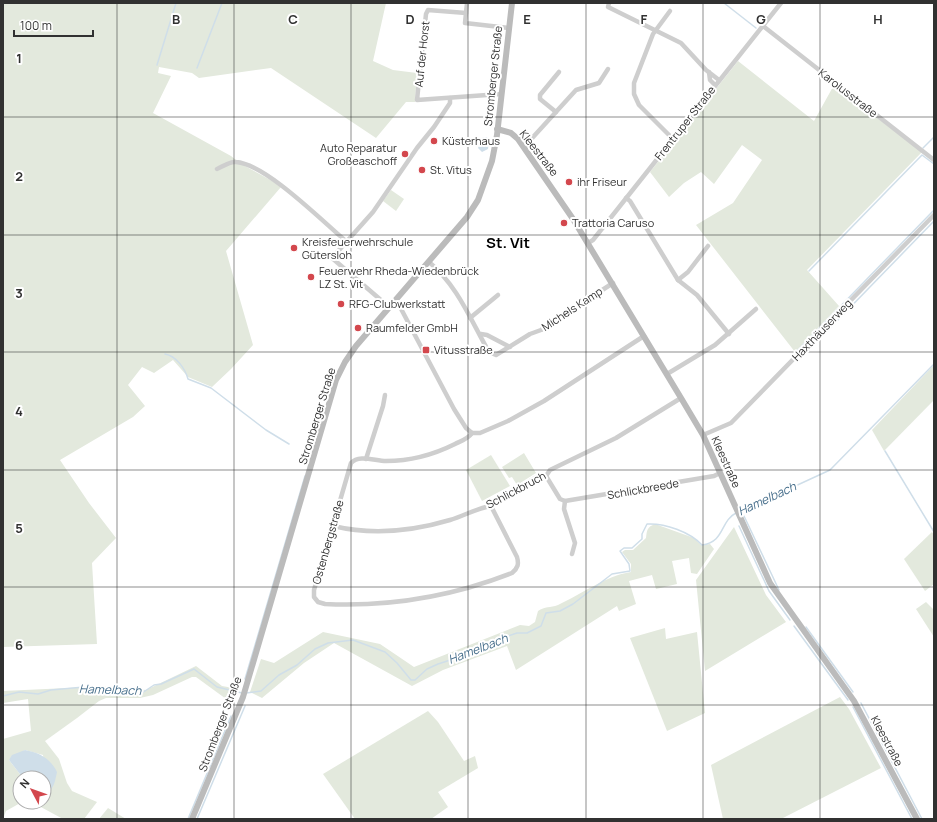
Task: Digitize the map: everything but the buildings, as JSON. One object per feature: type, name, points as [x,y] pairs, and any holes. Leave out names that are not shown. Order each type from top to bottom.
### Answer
[{"type":"main road","name":"Stromberger Straße","points":[[192,819],[243,697],[336,380],[345,362],[356,346],[467,217],[478,200],[492,161],[512,3]]},
{"type":"main road","name":"Kleestraße","points":[[497,129],[511,133],[524,147],[552,186],[613,283],[703,435],[739,516],[776,593],[854,701],[917,819]]},
{"type":"street","points":[[467,3],[464,23],[509,28]]},
{"type":"street","points":[[609,3],[608,8],[681,43],[709,72],[719,80]]},
{"type":"street","name":"Frentruper Straße","points":[[588,243],[593,240],[781,3]]},
{"type":"street","name":"Auf der Horst","points":[[466,13],[431,9],[426,14],[417,100],[501,94]]},
{"type":"street","points":[[670,11],[656,30],[634,83],[634,94],[639,105],[673,139]]},
{"type":"street","name":"Karolusstraße","points":[[763,26],[934,160]]},
{"type":"street","points":[[524,147],[576,90],[581,87],[599,83],[608,69]]},
{"type":"street","points":[[556,112],[540,99],[540,95],[559,72]]},
{"type":"street","points":[[709,72],[710,80],[716,84]]},
{"type":"street","points":[[389,307],[332,258],[373,212],[421,142],[434,127],[450,103],[450,98]]},
{"type":"street","points":[[217,169],[234,161],[242,162],[271,177],[347,242]]},
{"type":"street","points":[[626,198],[630,201],[678,280],[697,294],[729,334]]},
{"type":"street","name":"Haxthäuserweg","points":[[703,435],[731,423],[934,215]]},
{"type":"street","points":[[678,280],[688,272],[708,246]]},
{"type":"street","name":"Michels Kamp","points":[[429,262],[442,272],[456,290],[470,318],[481,334],[487,348],[492,354],[496,355],[530,334],[541,330],[613,283]]},
{"type":"street","points":[[470,318],[498,295]]},
{"type":"street","points":[[394,301],[399,305],[454,409],[466,428],[472,433],[480,433],[527,411],[644,336]]},
{"type":"street","points":[[667,374],[715,345],[756,309]]},
{"type":"street","points":[[481,334],[488,335],[510,347]]},
{"type":"street","points":[[385,396],[366,459],[384,461],[415,459],[445,449],[470,437],[472,433]]},
{"type":"street","name":"Schlickbruch","points":[[333,526],[346,529],[364,530],[412,528],[451,520],[491,506],[496,501],[537,477],[546,476],[550,470],[616,438],[682,398]]},
{"type":"street","name":"Ostenbergstraße","points":[[366,459],[360,458],[351,463],[314,590],[315,599],[324,604],[388,604],[426,598],[464,590],[512,573],[517,569],[519,562],[491,506]]},
{"type":"street","name":"Schlickbreede","points":[[565,502],[709,477],[720,473]]},
{"type":"street","points":[[546,476],[560,499],[565,502],[564,509],[576,543],[572,554]]},
{"type":"shaded area","points":[[3,3],[386,3],[373,61],[393,70],[417,73],[415,102],[406,102],[376,138],[271,68],[199,78],[192,73],[159,67],[158,73],[171,76],[153,113],[231,156],[243,165],[281,187],[226,251],[253,345],[212,387],[188,377],[173,360],[154,373],[142,367],[128,385],[145,406],[133,417],[60,460],[89,503],[116,538],[92,563],[97,644],[3,647]]},
{"type":"shaded area","points":[[738,61],[814,121],[834,85],[922,152],[807,270],[839,306],[795,352],[696,225],[733,203],[762,160],[742,145],[714,184],[701,172],[684,183],[669,197],[650,172]]},
{"type":"shaded area","points":[[483,137],[487,137],[489,140],[488,149],[482,152],[478,148]]},
{"type":"shaded area","points":[[391,190],[404,199],[396,211],[383,201]]},
{"type":"shaded area","points":[[934,365],[934,400],[884,451],[872,430]]},
{"type":"shaded area","points":[[524,453],[536,473],[517,485],[512,477],[509,478],[502,467]]},
{"type":"shaded area","points":[[491,455],[510,486],[482,501],[466,470]]},
{"type":"shaded area","points":[[655,524],[694,538],[701,545],[710,544],[714,549],[697,574],[691,573],[689,558],[672,561],[677,584],[656,589],[652,575],[629,581],[636,604],[619,611],[617,606],[516,670],[507,646],[443,670],[412,686],[334,643],[304,663],[262,698],[250,692],[261,659],[274,663],[323,632],[380,644],[414,667],[520,625],[529,626],[535,622],[538,611],[541,609],[558,605],[603,581],[631,572],[631,564],[622,552],[625,550],[633,550],[646,538],[647,531],[652,525]]},
{"type":"shaded area","points":[[734,527],[766,595],[786,622],[705,671],[696,580]]},
{"type":"shaded area","points":[[932,532],[934,535],[934,584],[925,591],[904,559]]},
{"type":"shaded area","points":[[926,602],[934,610],[934,637],[916,609]]},
{"type":"shaded area","points":[[665,628],[666,639],[697,632],[705,713],[667,731],[630,638]]},
{"type":"shaded area","points":[[196,666],[222,686],[239,689],[233,704],[196,677],[192,677],[153,695],[140,698],[106,698],[99,701],[45,741],[59,759],[67,783],[72,791],[97,802],[84,819],[63,819],[46,810],[52,810],[52,770],[45,770],[43,755],[25,750],[9,760],[17,770],[12,770],[12,808],[6,811],[3,819],[3,739],[31,731],[28,699],[3,703],[3,691],[110,686],[146,690]]},
{"type":"shaded area","points":[[840,697],[849,709],[881,768],[781,819],[723,819],[711,765]]},
{"type":"shaded area","points":[[428,711],[438,722],[464,761],[475,756],[478,768],[438,792],[448,807],[431,819],[355,819],[323,774]]},
{"type":"shaded area","points":[[25,750],[35,753],[48,760],[57,772],[52,788],[52,770],[17,770],[9,760],[12,755]]},
{"type":"shaded area","points":[[108,808],[126,819],[99,819]]},
{"type":"waterway","points":[[157,65],[176,3]]},
{"type":"waterway","points":[[197,68],[222,3]]},
{"type":"waterway","points":[[724,3],[756,28]]},
{"type":"waterway","points":[[923,148],[934,137]]},
{"type":"waterway","points":[[809,271],[922,155],[934,164]]},
{"type":"waterway","points":[[798,350],[934,210]]},
{"type":"waterway","points":[[801,358],[934,221]]},
{"type":"waterway","points":[[165,354],[173,357],[180,363],[188,379],[211,388],[266,430],[289,444]]},
{"type":"waterway","name":"Hamelbach","points":[[739,512],[830,470],[934,364]]},
{"type":"waterway","points":[[885,451],[934,532]]},
{"type":"waterway","points":[[245,679],[305,476]]},
{"type":"waterway","name":"Hamelbach","points":[[246,693],[261,691],[279,675],[297,665],[315,649],[328,643],[353,640],[385,652],[397,663],[411,680],[415,680],[427,669],[438,664],[481,650],[505,637],[517,633],[527,633],[541,626],[546,613],[560,611],[573,604],[612,574],[630,571],[629,564],[620,551],[624,548],[632,548],[642,539],[642,534],[647,524],[662,525],[677,529],[691,536],[702,545],[715,540],[719,536],[727,521],[736,513]]},
{"type":"waterway","points":[[744,516],[779,590]]},
{"type":"waterway","points":[[739,526],[769,591],[790,620]]},
{"type":"waterway","points":[[794,626],[848,700]]},
{"type":"waterway","points":[[806,627],[853,692]]},
{"type":"waterway","name":"Hamelbach","points":[[3,696],[19,692],[38,694],[51,690],[84,687],[90,691],[111,687],[142,693],[154,685],[161,684],[194,669],[217,687],[242,693]]},
{"type":"waterway","points":[[861,703],[922,819]]},
{"type":"waterway","points":[[197,819],[245,706]]},
{"type":"waterway","points":[[853,707],[912,819]]},
{"type":"waterway","points":[[188,819],[231,716]]},
{"type":"place","name":"Küsterhaus","points":[[434,141]]},
{"type":"place","name":"Auto Reparatur Großeaschoff","points":[[405,154]]},
{"type":"place","name":"St. Vitus","points":[[422,170]]},
{"type":"place","name":"ihr Friseur","points":[[569,182]]},
{"type":"place","name":"Trattoria Caruso","points":[[564,223]]},
{"type":"place","name":"Kreisfeuerwehrschule Gütersloh","points":[[294,248]]},
{"type":"place","name":"Feuerwehr Rheda-Wiedenbrück LZ St. Vit","points":[[311,277]]},
{"type":"place","name":"RFG-Clubwerkstatt","points":[[341,304]]},
{"type":"place","name":"Raumfelder GmbH","points":[[358,328]]},
{"type":"place","name":"Vitusstraße","points":[[426,350]]},
{"type":"district","name":"St. Vit","points":[[508,243]]}]
